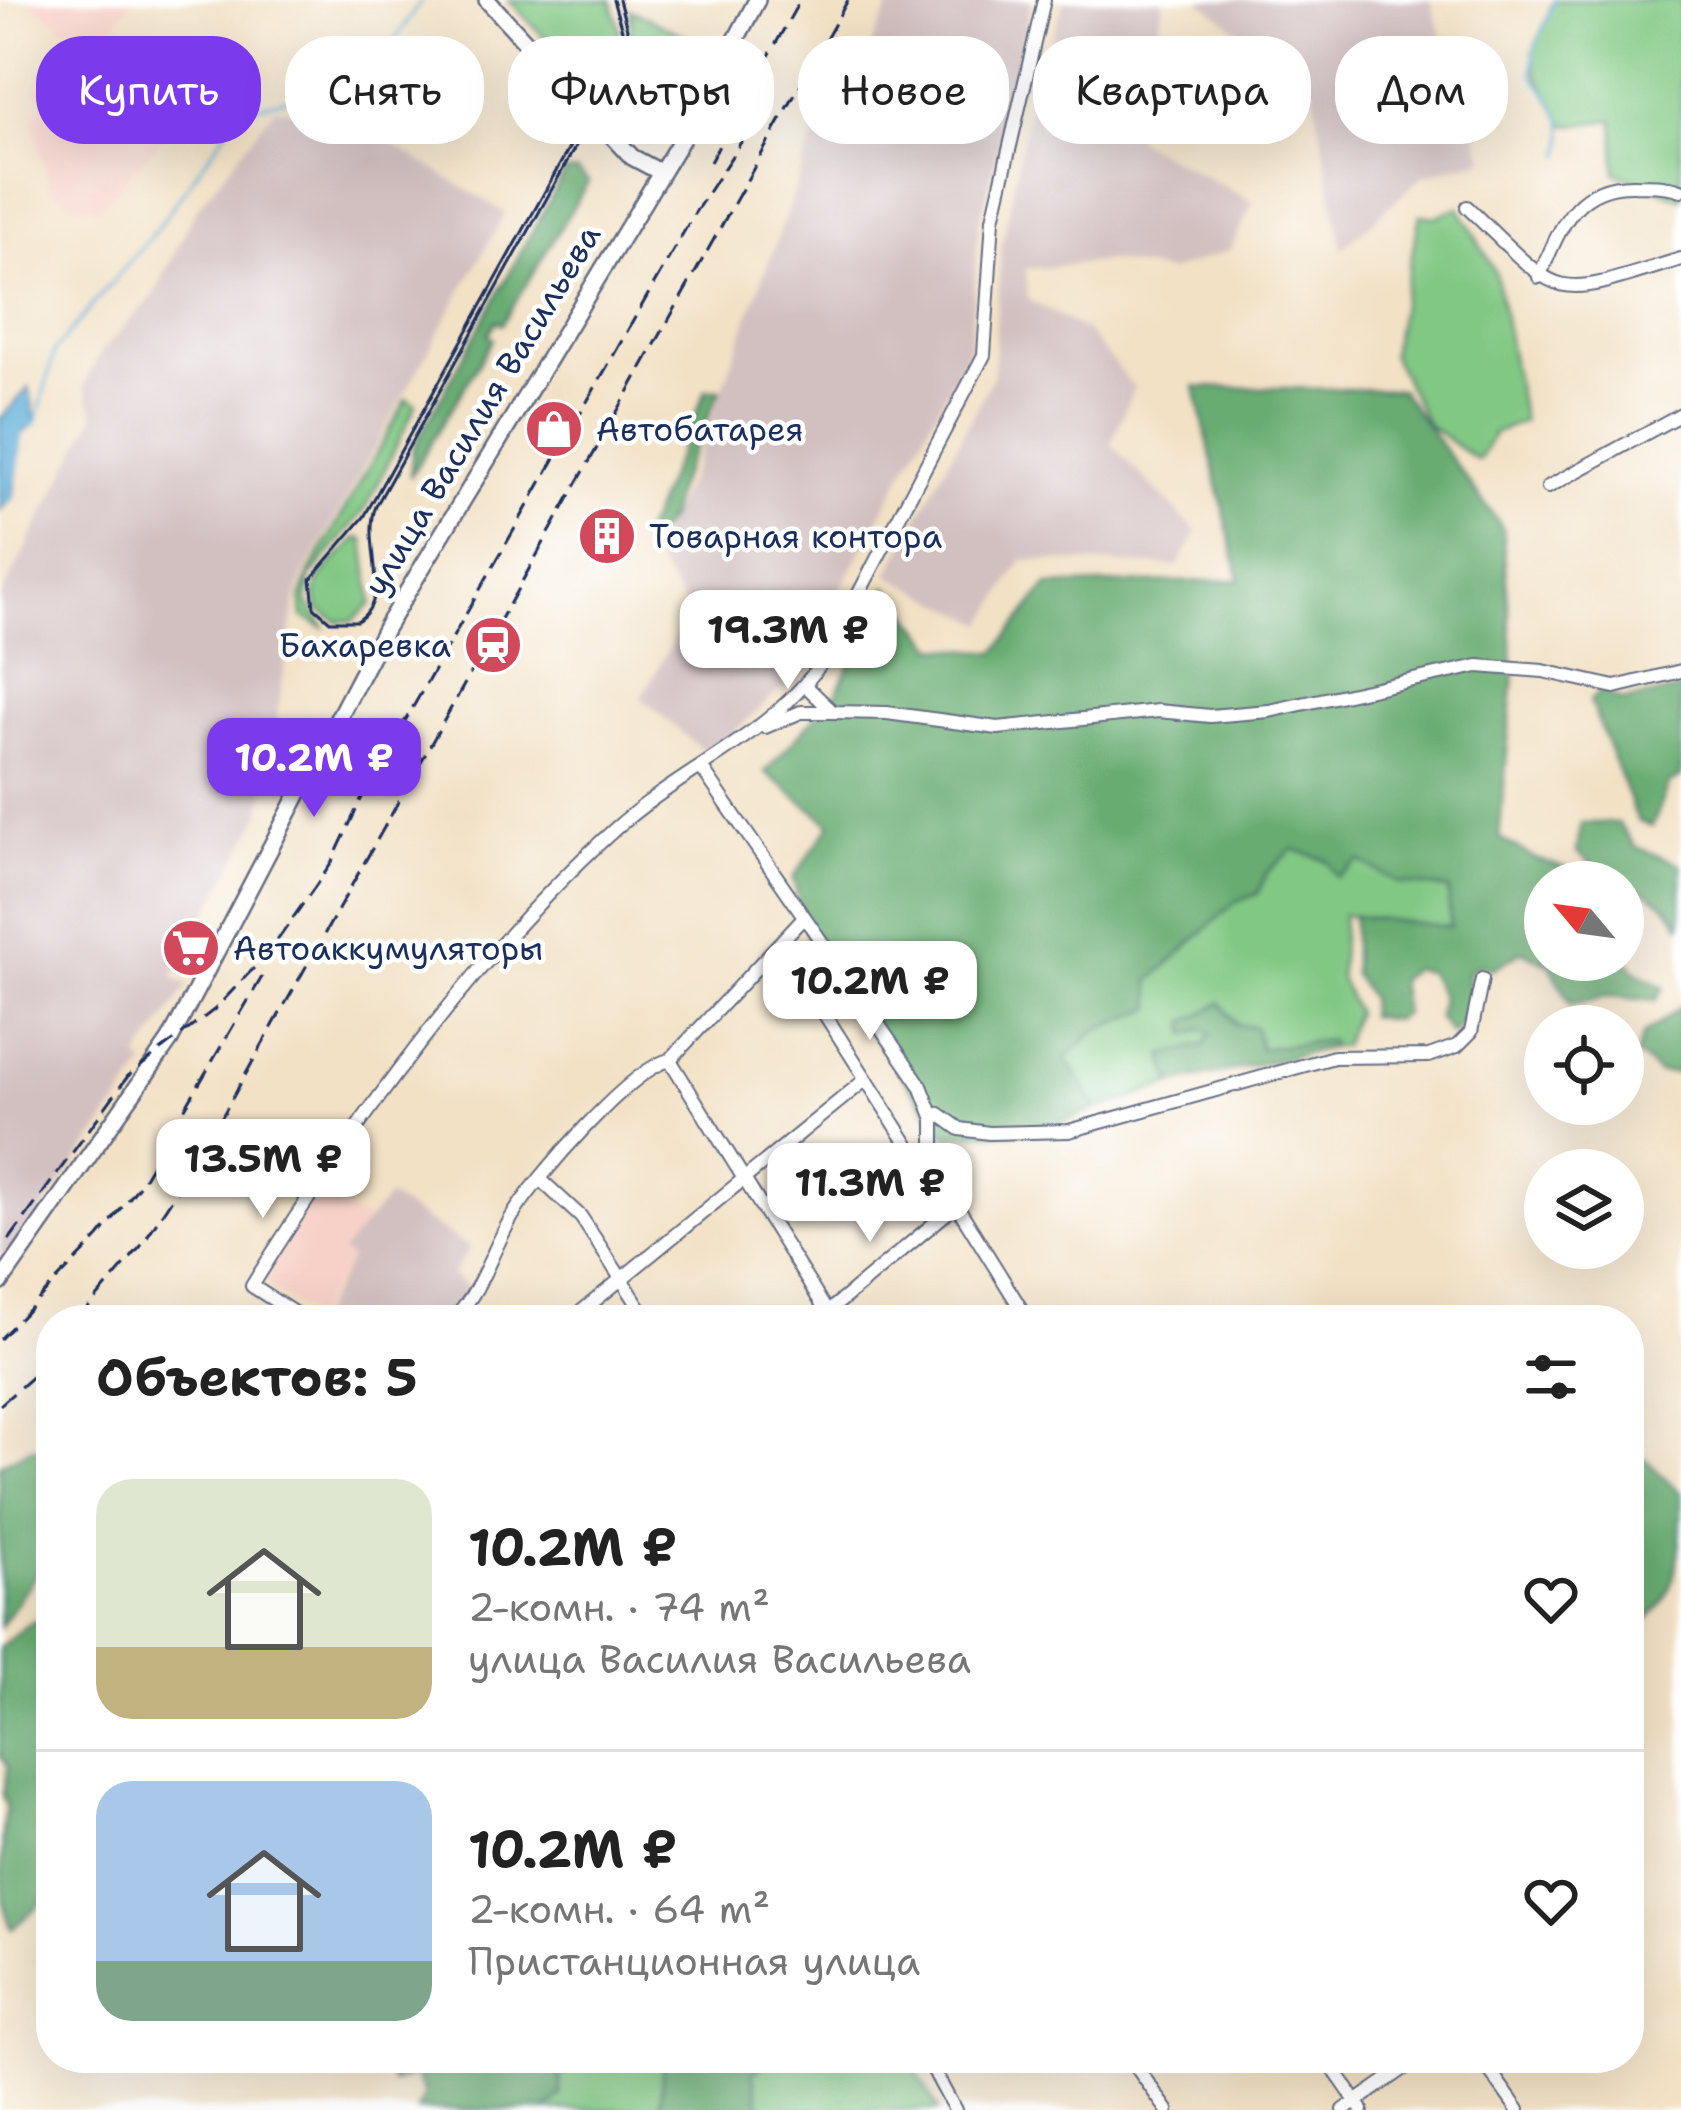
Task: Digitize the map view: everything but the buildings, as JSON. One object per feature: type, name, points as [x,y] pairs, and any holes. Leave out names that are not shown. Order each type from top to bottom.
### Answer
[{"type":"main road","points":[[487,0],[632,157],[660,172]]},
{"type":"main road","name":"улица Василия Васильева","points":[[0,1282],[170,1040],[386,627],[660,172],[757,0]]},
{"type":"street","points":[[281,1305],[252,1286],[337,1154],[541,903],[629,817],[703,770],[806,686],[984,355],[993,219],[1043,0]]},
{"type":"street","points":[[1539,277],[1568,211],[1585,196],[1618,185],[1681,190]]},
{"type":"street","points":[[1467,207],[1539,277],[1575,292],[1681,259]]},
{"type":"street","points":[[1548,487],[1681,414]]},
{"type":"street","points":[[754,731],[800,712],[886,713],[998,728],[1159,711],[1210,716],[1269,711],[1478,666],[1615,687],[1681,671]]},
{"type":"street","points":[[806,686],[832,712]]},
{"type":"street","points":[[703,770],[921,1086],[934,1119],[934,1169],[1018,1305]]},
{"type":"street","points":[[466,1305],[513,1216],[542,1180],[632,1079],[670,1060],[803,918]]},
{"type":"street","points":[[780,944],[915,1156],[934,1169]]},
{"type":"street","points":[[934,1119],[939,1114],[960,1129],[989,1133],[1069,1131],[1334,1057],[1429,1057],[1457,1046],[1471,1032],[1482,979]]},
{"type":"street","points":[[670,1060],[819,1305]]},
{"type":"street","points":[[592,1305],[865,1080]]},
{"type":"street","points":[[542,1180],[581,1216],[639,1305]]},
{"type":"street","points":[[840,1305],[954,1207]]},
{"type":"street","points":[[935,2073],[955,2110]]},
{"type":"street","points":[[1145,2073],[1167,2110]]},
{"type":"street","points":[[1337,2073],[1359,2105]]},
{"type":"street","points":[[1343,2110],[1359,2105],[1400,2073]]},
{"type":"street","points":[[1492,2073],[1518,2110]]},
{"type":"shaded area","points":[[27,0],[132,0],[107,36],[63,27]]},
{"type":"shaded area","points":[[893,0],[1031,0],[1009,110],[1009,36],[876,36]]},
{"type":"shaded area","points":[[1065,0],[1164,0],[1156,36],[1052,36]]},
{"type":"shaded area","points":[[1199,0],[1430,0],[1442,36],[1335,36],[1335,144],[1480,144],[1485,159],[1424,175],[1342,249],[1311,86],[1311,36],[1246,36]]},
{"type":"shaded area","points":[[1032,94],[1033,144],[1144,144],[1253,202],[1231,249],[1169,272],[1110,261],[1026,269],[1028,299],[1086,331],[1134,387],[1111,444],[1198,533],[1177,566],[1022,560],[985,624],[888,575],[993,376],[1001,248]]},
{"type":"shaded area","points":[[276,107],[285,109],[285,144],[392,144],[505,213],[305,573],[296,598],[261,814],[173,977],[188,985],[139,1058],[145,1066],[0,1269],[0,598],[95,416],[84,385],[100,353],[154,295],[195,211],[247,144],[261,144],[261,126]]},
{"type":"shaded area","points":[[39,144],[158,144],[99,208],[75,205],[50,188]]},
{"type":"shaded area","points":[[812,144],[1000,144],[978,227],[970,349],[794,676],[709,756],[641,698],[690,611],[651,555],[692,472]]},
{"type":"shaded area","points":[[316,1189],[368,1222],[343,1251],[351,1257],[321,1305],[295,1305],[272,1290],[265,1278]]},
{"type":"shaded area","points":[[388,1197],[470,1248],[452,1274],[468,1288],[455,1305],[325,1305],[351,1258],[342,1252]]},
{"type":"green space","points":[[509,0],[611,0],[620,30],[618,36],[543,36]]},
{"type":"green space","points":[[1554,0],[1681,0],[1681,198],[1616,173],[1614,120],[1565,126],[1536,73],[1533,53]]},
{"type":"green space","points":[[631,10],[685,36],[631,36]]},
{"type":"green space","points":[[577,171],[588,182],[502,324],[496,321],[488,335],[493,339],[410,477],[413,448],[565,172]]},
{"type":"green space","points":[[1459,207],[1496,274],[1523,421],[1494,433],[1478,461],[1428,425],[1391,354],[1420,215],[1437,217]]},
{"type":"green space","points":[[1195,387],[1400,390],[1502,527],[1514,676],[1499,838],[1542,861],[1524,861],[1524,952],[1493,969],[1478,965],[1468,973],[1466,1014],[1451,1035],[1438,1017],[1441,996],[1428,972],[1413,969],[1399,980],[1404,1014],[1393,1020],[1368,1016],[1370,998],[1353,974],[1353,916],[1450,927],[1448,889],[1399,883],[1359,861],[1337,877],[1327,860],[1293,849],[1266,874],[1258,893],[1234,903],[1150,981],[1153,1008],[1096,1030],[1066,1058],[1097,1110],[1040,1130],[946,1136],[811,952],[793,878],[831,824],[765,772],[836,694],[887,587],[936,647],[996,652],[1047,586],[1240,580]]},
{"type":"green space","points":[[706,390],[720,390],[675,491],[669,518],[656,535],[644,533]]},
{"type":"green space","points":[[407,399],[416,405],[366,508],[310,577],[307,602],[325,629],[303,617],[301,599],[309,574]]},
{"type":"green space","points":[[357,538],[364,540],[372,603],[353,621],[337,621],[319,610],[317,587],[326,570]]},
{"type":"green space","points":[[1601,690],[1621,701],[1681,690],[1681,777],[1670,783],[1652,827],[1638,821],[1590,701]]},
{"type":"green space","points":[[1581,823],[1618,823],[1636,847],[1681,864],[1681,927],[1661,902],[1644,891],[1644,861],[1589,861],[1577,852]]},
{"type":"green space","points":[[1293,849],[1349,869],[1359,860],[1399,883],[1448,889],[1451,927],[1343,915],[1340,978],[1355,1012],[1343,1046],[1329,1048],[1329,1040],[1259,1049],[1220,1003],[1204,1029],[1212,1034],[1204,1045],[1163,1055],[1173,1084],[1097,1110],[1066,1058],[1096,1031],[1153,1008],[1150,981],[1234,903],[1258,893],[1266,874]]},
{"type":"green space","points":[[1644,976],[1664,988],[1655,1001],[1609,996],[1571,1005],[1558,981],[1644,981]]},
{"type":"green space","points":[[1221,1003],[1235,1024],[1255,1027],[1260,1049],[1330,1040],[1329,1048],[1173,1084],[1163,1055],[1204,1045],[1211,1034],[1203,1029],[1187,1035],[1186,1022]]},
{"type":"green space","points":[[1681,1007],[1681,1073],[1658,1072],[1644,1061],[1644,1034]]},
{"type":"green space","points":[[36,1448],[36,1574],[0,1627],[0,1465]]},
{"type":"green space","points":[[1644,1458],[1681,1493],[1675,1573],[1659,1607],[1646,1620]]},
{"type":"green space","points":[[36,1621],[36,1908],[12,1929],[2,1871],[8,1767],[0,1755],[0,1647]]},
{"type":"green space","points":[[389,2073],[560,2073],[561,2096],[547,2110],[417,2110],[424,2094],[415,2075],[392,2083]]},
{"type":"green space","points":[[560,2073],[662,2073],[660,2110],[547,2110],[561,2096]]},
{"type":"green space","points":[[662,2073],[753,2073],[761,2110],[660,2110]]},
{"type":"green space","points":[[753,2073],[917,2073],[938,2110],[761,2110]]},
{"type":"water","points":[[29,388],[36,423],[22,433],[13,497],[0,511],[0,419]]},
{"type":"waterway","points":[[29,428],[36,423],[55,350],[156,230],[241,110],[353,82],[387,52],[422,0]]},
{"type":"waterway","points":[[1555,0],[1534,50],[1532,75],[1562,122],[1562,155]]},
{"type":"waterway","points":[[10,501],[22,434]]},
{"type":"tram line","points":[[613,0],[622,30],[604,85],[364,517],[311,579],[314,607],[330,621],[357,621],[368,611],[376,584],[372,536],[376,506],[613,79],[627,29],[619,0]]},
{"type":"railway","points":[[710,162],[800,0]]},
{"type":"railway","points":[[91,1305],[141,1246],[201,1154],[848,0]]},
{"type":"railway","points":[[9,1240],[128,1076],[215,1009],[269,952],[331,864],[364,793],[694,214],[740,144]]},
{"type":"railway","points":[[0,1339],[99,1237],[139,1186],[262,977]]},
{"type":"railway","points":[[0,1405],[36,1373]]},
{"type":"place","name":"Автобатарея","points":[[554,429]]},
{"type":"place","name":"Товарная контора","points":[[607,536]]},
{"type":"place","name":"Бахаревка","points":[[493,645]]},
{"type":"place","name":"Автоаккумуляторы","points":[[191,948]]}]
